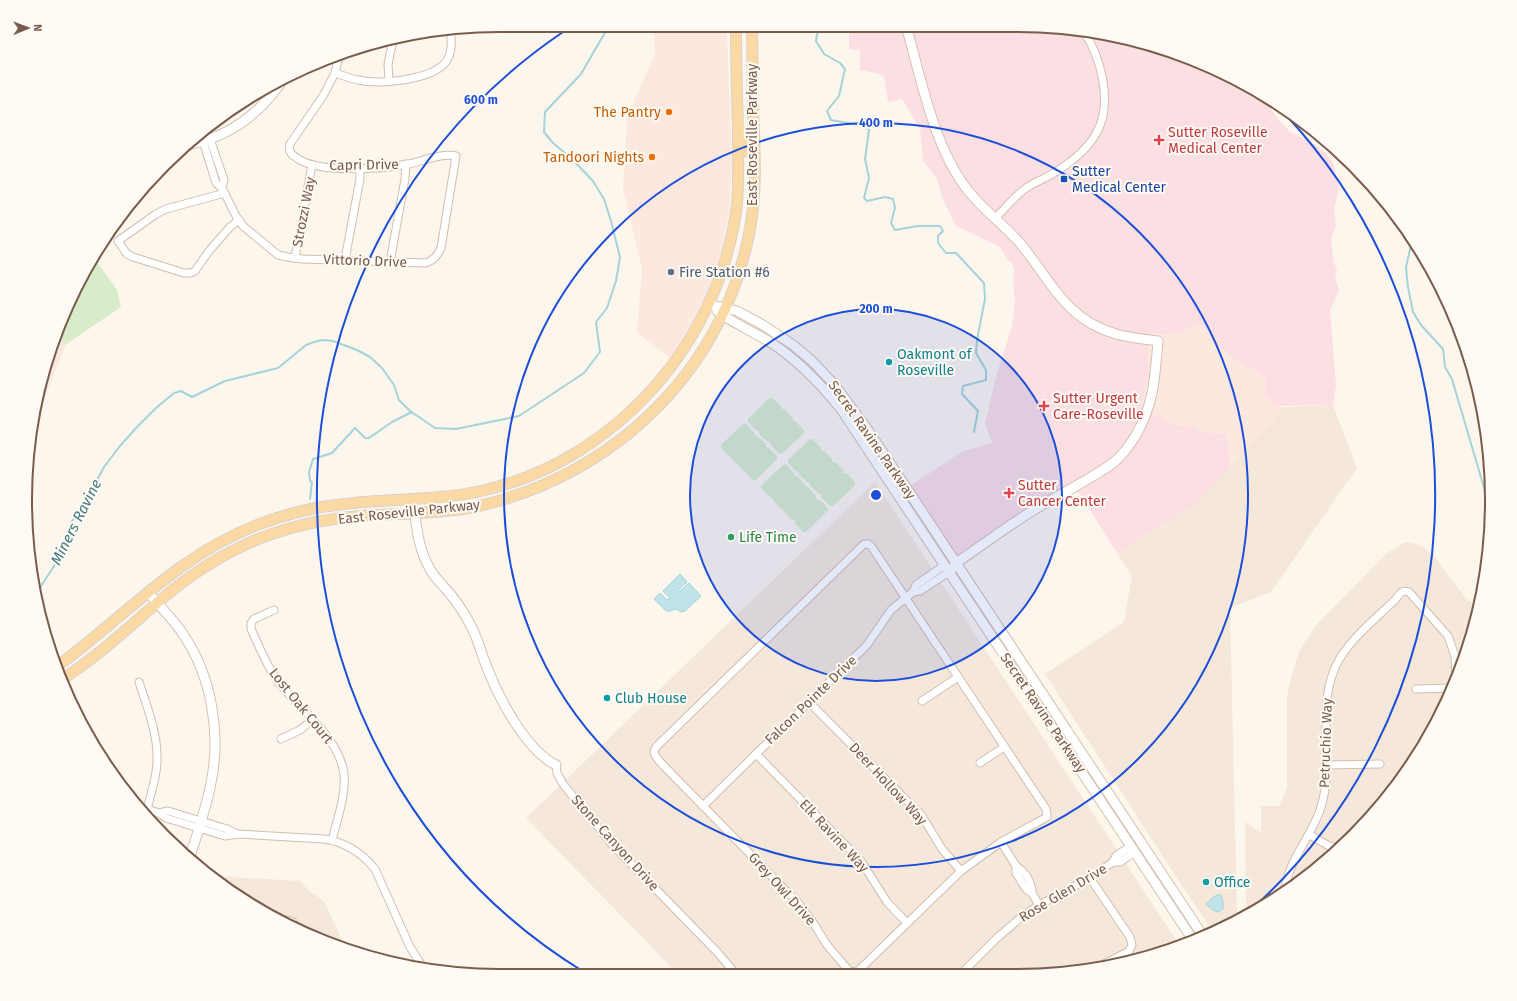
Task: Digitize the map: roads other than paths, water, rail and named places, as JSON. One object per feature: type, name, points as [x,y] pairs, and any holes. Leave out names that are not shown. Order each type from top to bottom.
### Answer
[{"type":"main road","points":[[730,32],[736,54]]},
{"type":"main road","name":"East Roseville Parkway","points":[[62,663],[169,575],[207,549],[240,532],[272,519],[315,508],[345,504],[441,497],[484,490],[513,482],[557,463],[581,450],[605,434],[634,409],[661,379],[688,342],[708,304],[723,264],[734,219],[738,190],[736,32]]},
{"type":"main road","name":"East Roseville Parkway","points":[[67,676],[82,666],[183,582],[214,561],[250,543],[278,532],[308,524],[348,517],[415,514],[471,507],[507,498],[559,479],[598,456],[638,426],[673,391],[698,358],[723,311],[739,273],[744,256],[753,206],[755,156],[752,32]]},
{"type":"main road","points":[[903,32],[911,43]]},
{"type":"main road","points":[[908,32],[936,128],[950,164],[966,188],[1018,242],[1054,290],[1074,312],[1093,325],[1115,334],[1158,341],[1155,378],[1151,399],[1144,422],[1120,457],[1101,471],[1036,509],[947,569]]},
{"type":"main road","points":[[200,142],[223,134],[245,120],[263,105],[275,90]]},
{"type":"main road","points":[[738,130],[745,133],[748,141],[750,184],[753,206]]},
{"type":"main road","name":"Secret Ravine Parkway","points":[[708,304],[723,311],[733,322],[759,335],[782,350],[803,367],[818,382],[849,421],[1190,935]]},
{"type":"main road","name":"Secret Ravine Parkway","points":[[723,311],[736,311],[784,338],[802,352],[825,374],[856,413],[1200,931]]},
{"type":"main road","points":[[415,514],[420,507],[441,497]]},
{"type":"main road","name":"Stone Canyon Drive","points":[[415,514],[419,541],[424,559],[430,570],[452,596],[467,620],[477,640],[488,672],[500,696],[532,746],[544,758],[556,765]]},
{"type":"main road","points":[[148,592],[176,624],[189,644],[202,673],[212,706],[215,733],[213,772],[211,785],[191,852]]},
{"type":"main road","points":[[1133,849],[1142,843]]},
{"type":"street","points":[[335,73],[358,80],[389,81],[430,73],[442,66],[450,54],[451,35]]},
{"type":"street","points":[[995,218],[1017,195],[1062,168],[1075,158],[1089,144],[1098,129],[1103,106],[1104,91],[1102,74],[1092,45],[1088,38]]},
{"type":"street","points":[[389,81],[388,64],[392,45]]},
{"type":"street","name":"Capri Drive","points":[[338,62],[335,73],[323,96],[290,144],[289,150],[293,156],[312,165],[338,169],[406,164],[448,155],[456,156]]},
{"type":"street","name":"Vittorio Drive","points":[[207,140],[218,175],[224,180],[223,190],[239,220],[248,231],[278,254],[295,258],[426,263],[432,261],[438,255],[440,248],[456,156]]},
{"type":"street","points":[[390,262],[405,179],[406,164]]},
{"type":"street","name":"Strozzi Way","points":[[295,258],[312,165]]},
{"type":"street","points":[[346,260],[360,179],[360,168]]},
{"type":"street","points":[[223,190],[166,209],[156,214],[118,241],[127,254],[132,257],[184,273],[190,273],[196,270],[209,251],[230,227],[239,220]]},
{"type":"street","name":"Grey Owl Drive","points":[[847,969],[827,945],[799,904],[654,756],[655,748],[864,544],[868,544],[871,546],[1004,747],[1047,813],[1047,817],[1002,842],[980,856],[961,871],[860,969]]},
{"type":"street","name":"Falcon Pointe Drive","points":[[913,592],[916,584],[929,576],[947,569]]},
{"type":"street","name":"Falcon Pointe Drive","points":[[703,806],[867,645],[876,634],[886,616],[905,597],[913,592],[920,591],[933,583],[947,569]]},
{"type":"street","points":[[929,576],[933,583]]},
{"type":"street","name":"Petruchio Way","points":[[1286,883],[1292,865],[1310,835],[1323,800],[1326,784],[1327,701],[1330,683],[1337,664],[1349,645],[1401,592],[1405,591],[1409,592],[1448,636],[1455,656],[1455,663]]},
{"type":"street","name":"Lost Oak Court","points":[[274,610],[254,619],[251,623],[252,629],[264,657],[274,675],[286,691],[333,745],[340,757],[344,788],[332,840]]},
{"type":"street","points":[[922,701],[958,677]]},
{"type":"street","points":[[139,682],[155,731],[157,750],[155,777],[147,808]]},
{"type":"street","points":[[1416,689],[1446,688]]},
{"type":"street","name":"Deer Hollow Way","points":[[809,702],[922,816],[942,849],[961,871]]},
{"type":"street","points":[[281,739],[300,730],[312,720]]},
{"type":"street","points":[[980,762],[1004,747]]},
{"type":"street","name":"Elk Ravine Way","points":[[756,754],[861,862],[887,902],[907,923]]},
{"type":"street","points":[[1327,765],[1380,764]]},
{"type":"street","name":"Stone Canyon Drive","points":[[556,765],[557,772],[563,784],[610,842],[718,953],[732,969]]},
{"type":"street","points":[[151,812],[159,813],[166,818],[179,818],[217,830],[225,836],[237,834],[332,840],[360,853],[375,869],[410,947],[419,962]]},
{"type":"street","points":[[1310,835],[1332,847]]},
{"type":"street","points":[[1002,842],[1016,866],[1022,869],[1025,880],[1032,886],[1032,893],[1040,905]]},
{"type":"street","name":"Rose Glen Drive","points":[[965,969],[1007,928],[1040,905],[1090,878],[1113,862],[1120,862],[1133,849]]},
{"type":"street","points":[[1090,878],[1130,937],[1132,945],[1129,951],[1115,958]]},
{"type":"water","points":[[680,574],[687,582],[678,590],[679,592],[689,583],[701,596],[685,611],[681,612],[676,609],[666,611],[654,599],[660,593],[669,600],[670,598],[663,591]]},
{"type":"water","points":[[1217,895],[1221,895],[1223,901],[1223,909],[1218,912],[1206,904]]},
{"type":"waterway","name":"Miners Ravine","points":[[40,587],[54,566],[71,523],[89,495],[104,467],[137,427],[174,393],[181,391],[192,397],[225,381],[278,368],[306,345],[322,340],[333,341],[357,350],[370,357],[382,368],[394,385],[399,400],[410,411],[435,428],[456,429],[519,416],[584,373],[600,352],[596,322],[607,308],[616,281],[620,257],[604,199],[593,181],[571,158],[553,143],[544,132],[545,112],[581,74],[605,32]]},
{"type":"waterway","points":[[818,32],[816,41],[824,54],[840,63],[845,69],[839,96],[827,111],[831,120],[865,126],[869,130],[865,159],[869,178],[864,198],[867,201],[885,197],[893,199],[895,208],[891,223],[895,230],[918,226],[940,226],[943,231],[938,236],[938,243],[946,253],[956,253],[984,283],[985,299],[976,353],[986,370],[986,380],[963,386],[962,394],[978,411],[974,432]]},
{"type":"waterway","points":[[1411,247],[1406,267],[1413,312],[1421,325],[1443,349],[1445,367],[1452,379],[1485,490]]},
{"type":"waterway","points":[[310,499],[312,482],[310,481],[309,472],[313,459],[332,453],[355,428],[365,438],[369,438],[392,422],[412,412]]},
{"type":"place","name":"The Pantry","points":[[669,112]]},
{"type":"place","name":"Sutter Roseville Medical Center","points":[[1159,140]]},
{"type":"place","name":"Tandoori Nights","points":[[652,157]]},
{"type":"place","name":"Sutter Medical Center","points":[[1064,179]]},
{"type":"place","name":"Fire Station #6","points":[[671,272]]},
{"type":"place","name":"Oakmont of Roseville","points":[[889,362]]},
{"type":"place","name":"Sutter Urgent Care-Roseville","points":[[1044,406]]},
{"type":"place","name":"Sutter Cancer Center","points":[[1009,493]]},
{"type":"place","name":"Life Time","points":[[731,537]]},
{"type":"place","name":"Club House","points":[[607,698]]},
{"type":"place","name":"Office","points":[[1206,882]]}]
